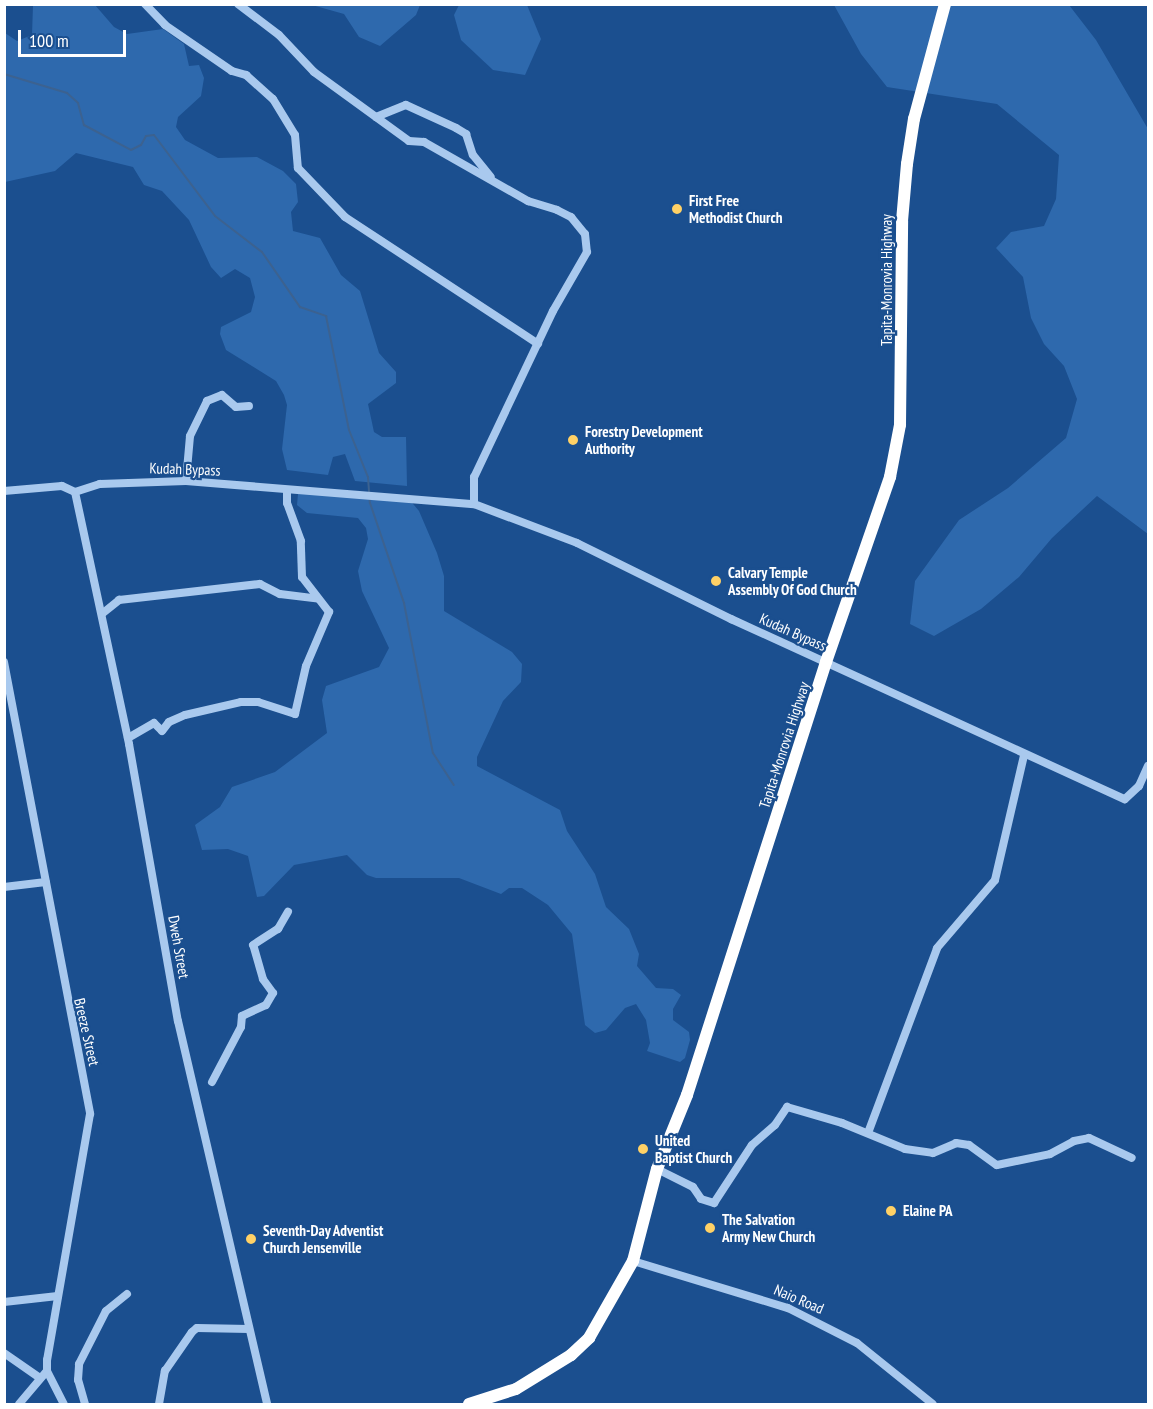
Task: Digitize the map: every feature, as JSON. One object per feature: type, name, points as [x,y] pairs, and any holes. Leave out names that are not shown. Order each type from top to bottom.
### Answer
[{"type":"highway","name":"Tapita-Monrovia Highway","points":[[469,1404],[516,1389],[571,1355],[589,1338],[621,1275],[633,1261],[657,1169],[712,1019],[826,662],[890,477],[900,414],[902,221],[907,164],[914,119],[945,4]]},
{"type":"street","points":[[145,4],[174,32],[232,71],[246,75],[273,99],[295,135],[298,168],[345,218],[538,344]]},
{"type":"street","points":[[238,4],[279,35],[314,72],[409,141],[424,142],[528,201],[571,217],[588,244],[474,477],[474,504]]},
{"type":"street","points":[[376,117],[406,105],[456,128],[466,134],[472,155],[494,180]]},
{"type":"street","points":[[186,480],[190,436],[207,401],[222,395],[236,407],[249,406]]},
{"type":"street","name":"Kudah Bypass","points":[[4,491],[62,486],[75,492],[100,484],[186,480],[474,504],[550,531],[1024,755],[1125,799],[1139,786]]},
{"type":"street","points":[[128,738],[154,723],[162,731],[169,722],[185,715],[242,702],[258,702],[295,714],[306,666],[329,612],[302,577],[302,541],[287,503],[287,489]]},
{"type":"street","name":"Dweh Street","points":[[75,492],[103,613],[128,738],[178,1021],[267,1404]]},
{"type":"street","points":[[103,613],[119,600],[260,584],[280,594],[318,598]]},
{"type":"street","name":"Breeze Street","points":[[4,662],[7,699],[46,882],[90,1127],[58,1296],[47,1371]]},
{"type":"street","points":[[868,1133],[937,948],[995,879],[1024,755]]},
{"type":"street","points":[[1139,786],[1149,766]]},
{"type":"street","points":[[1139,786],[1149,783]]},
{"type":"street","points":[[4,887],[46,882]]},
{"type":"street","points":[[212,1082],[241,1027],[242,1016],[266,1005],[273,993],[263,979],[254,945],[278,929],[288,912]]},
{"type":"street","points":[[657,1169],[693,1187],[700,1199],[714,1203],[747,1152],[775,1125],[787,1107],[868,1133],[905,1149],[933,1153],[956,1143],[969,1145],[996,1165],[1050,1154],[1074,1141],[1089,1138],[1132,1158]]},
{"type":"street","name":"Naio Road","points":[[633,1261],[788,1308],[857,1343],[933,1404]]},
{"type":"street","points":[[85,1404],[78,1380],[79,1364],[106,1311],[127,1294]]},
{"type":"street","points":[[4,1302],[58,1296]]},
{"type":"street","points":[[159,1404],[165,1371],[192,1332],[197,1328],[249,1329]]},
{"type":"street","points":[[4,1353],[40,1378]]},
{"type":"street","points":[[19,1404],[47,1371],[64,1404]]},
{"type":"shaded area","points":[[33,5],[95,5],[114,27],[127,34],[163,29],[184,44],[189,66],[199,65],[204,78],[201,96],[178,117],[176,127],[185,140],[218,158],[257,157],[283,171],[296,184],[298,202],[291,212],[293,231],[320,238],[341,275],[360,291],[379,353],[396,372],[396,383],[368,404],[374,432],[382,437],[406,437],[407,486],[355,481],[345,454],[333,457],[328,475],[287,470],[282,449],[287,405],[284,395],[276,381],[226,350],[220,334],[221,327],[251,312],[255,297],[250,278],[235,269],[221,278],[211,267],[189,220],[162,191],[144,185],[133,167],[76,153],[55,171],[5,182],[5,33],[17,41],[32,35]]},
{"type":"shaded area","points":[[312,5],[420,5],[416,15],[380,46],[359,37],[344,14]]},
{"type":"shaded area","points":[[459,5],[527,5],[541,39],[525,75],[493,70],[461,40],[454,15]]},
{"type":"shaded area","points":[[834,5],[1069,5],[1096,40],[1148,129],[1148,534],[1097,496],[1052,538],[1019,577],[981,609],[934,636],[910,624],[915,581],[959,520],[1008,488],[1066,438],[1077,399],[1064,366],[1044,344],[1031,318],[1023,277],[996,248],[1011,232],[1044,226],[1056,199],[1059,155],[997,104],[887,87],[861,54]]},
{"type":"shaded area","points":[[307,490],[409,499],[419,511],[437,553],[444,576],[444,611],[512,652],[522,664],[521,682],[503,701],[477,757],[477,766],[560,810],[567,831],[595,874],[606,907],[629,929],[639,954],[637,966],[656,988],[673,989],[681,995],[673,1009],[673,1020],[689,1032],[690,1040],[685,1058],[680,1062],[647,1051],[650,1043],[646,1020],[636,1004],[625,1008],[606,1030],[595,1033],[585,1025],[572,934],[548,905],[522,888],[509,888],[501,894],[459,878],[376,878],[367,875],[347,855],[294,865],[264,896],[257,897],[248,856],[228,849],[202,850],[195,825],[220,807],[232,787],[275,772],[327,733],[322,700],[326,686],[379,667],[389,648],[362,591],[358,571],[368,539],[366,528],[358,518],[307,513],[297,505],[298,494]]},
{"type":"waterway","points":[[4,74],[67,93],[78,103],[84,125],[131,150],[141,145],[146,136],[154,135],[215,216],[262,252],[300,307],[326,316],[349,430],[368,477],[370,503],[404,603],[433,753],[454,785]]},
{"type":"place","name":"First Free Methodist Church","points":[[677,209]]},
{"type":"place","name":"Forestry Development Authority","points":[[573,440]]},
{"type":"place","name":"Calvary Temple Assembly Of God Church","points":[[716,581]]},
{"type":"place","name":"United Baptist Church","points":[[643,1149]]},
{"type":"place","name":"Elaine PA","points":[[891,1211]]},
{"type":"place","name":"The Salvation Army New Church","points":[[710,1228]]},
{"type":"place","name":"Seventh-Day Adventist Church Jensenville","points":[[251,1239]]}]
